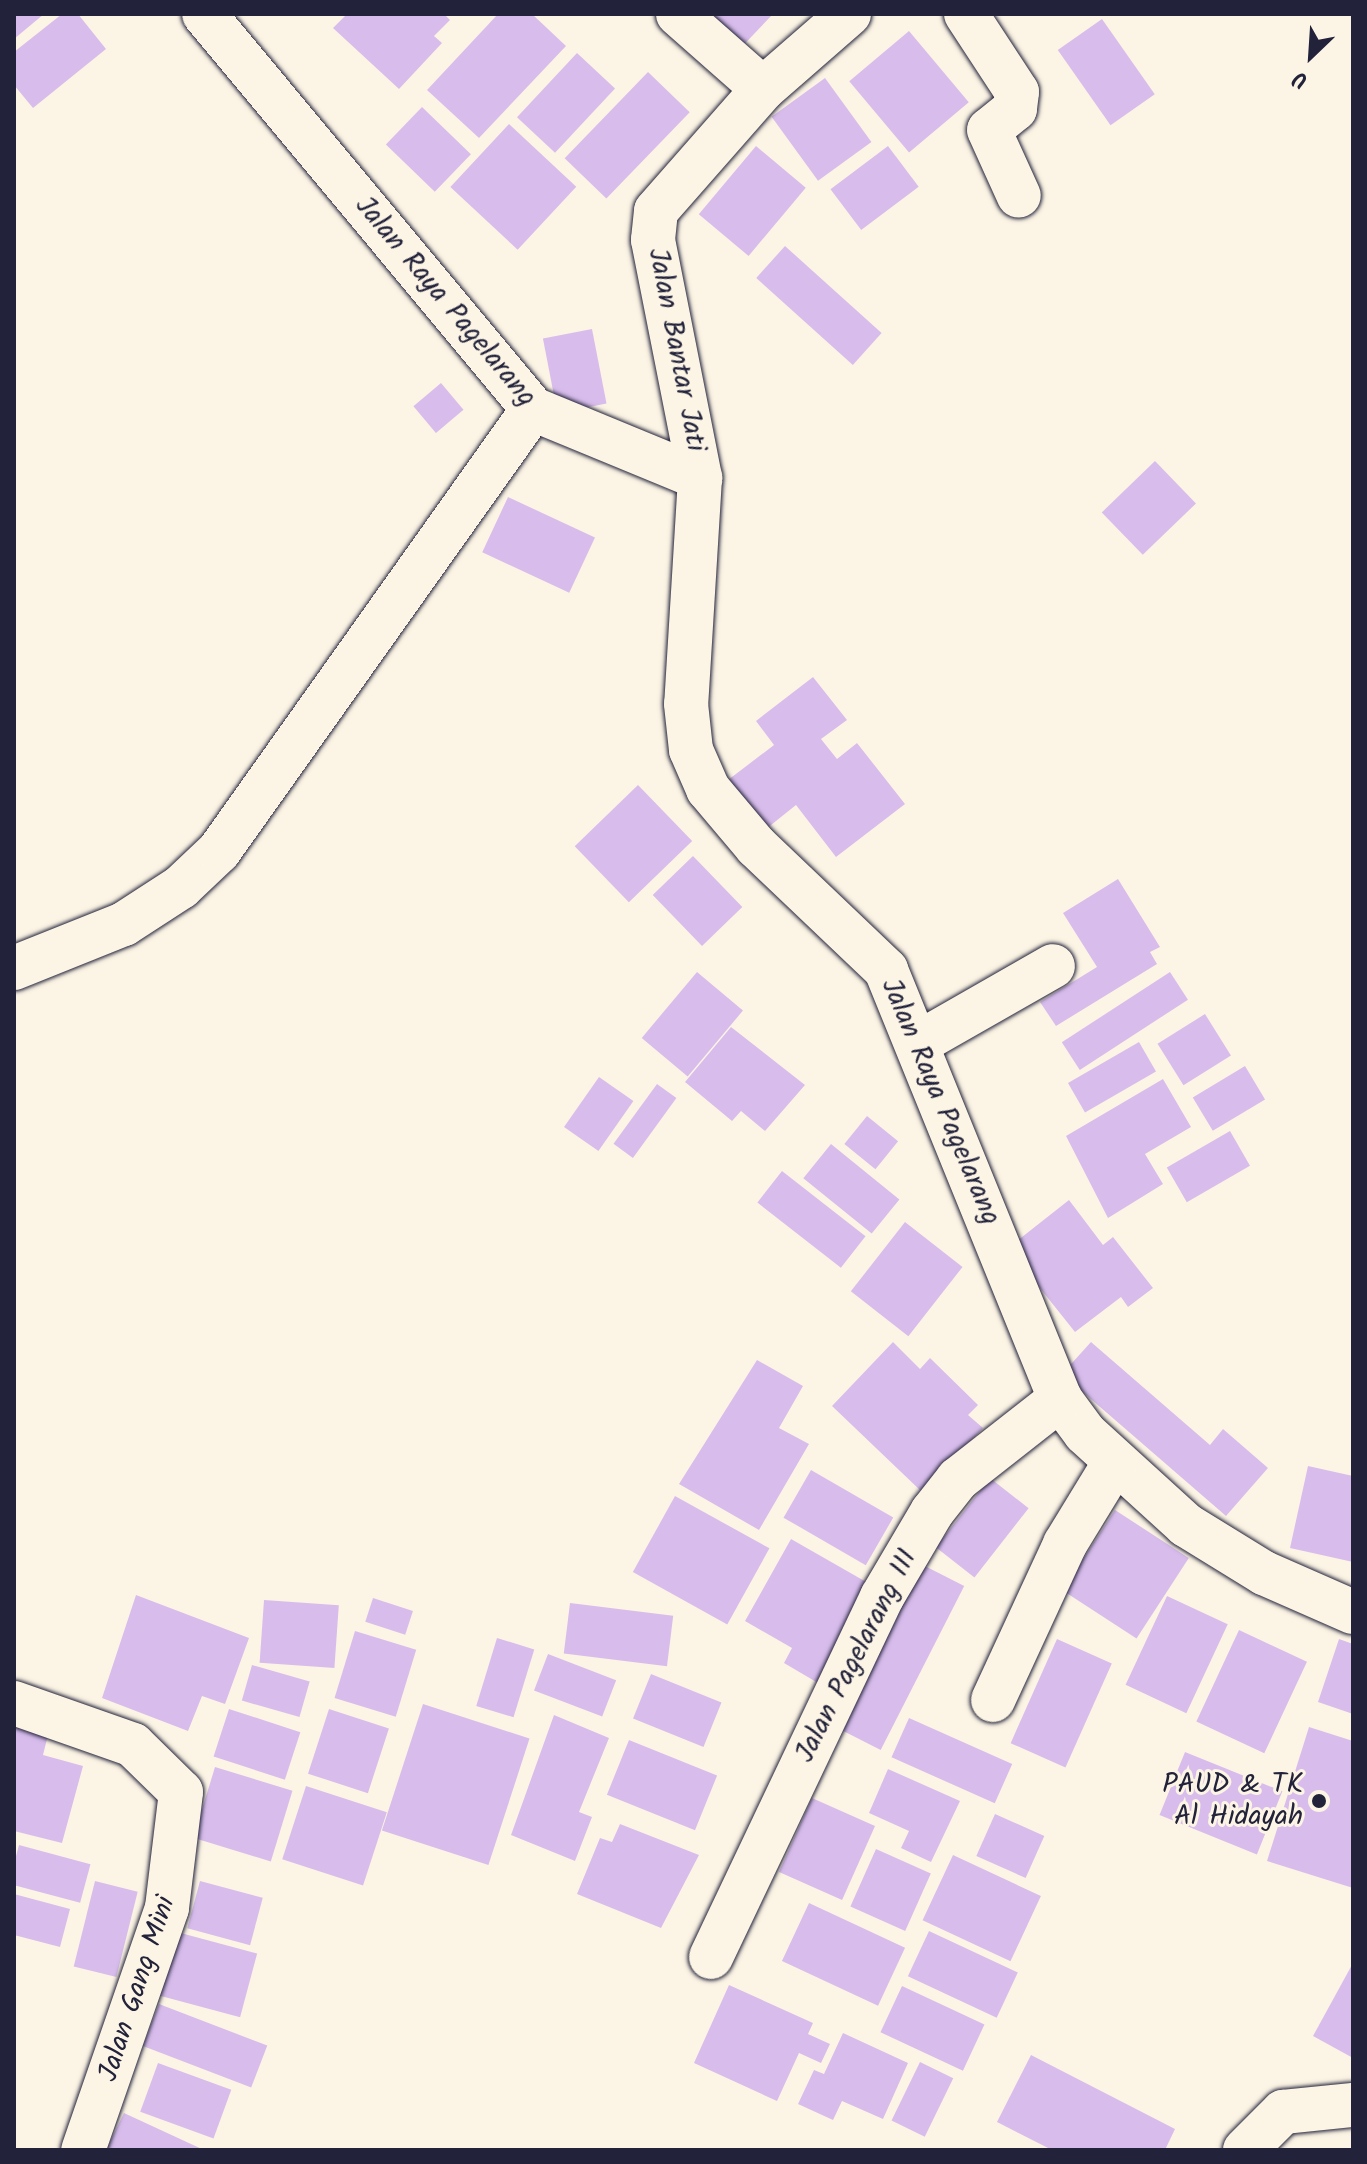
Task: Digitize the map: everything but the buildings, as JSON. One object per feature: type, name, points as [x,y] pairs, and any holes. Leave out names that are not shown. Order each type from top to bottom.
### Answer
[{"type":"street","name":"Jalan Raya Pagelarang","points":[[204,14],[533,409],[700,478],[686,680],[691,750],[708,789],[756,846],[886,970],[920,1042],[1060,1399],[1115,1462],[1186,1525],[1264,1573],[1353,1612]]},
{"type":"street","points":[[678,14],[763,89]]},
{"type":"street","name":"Jalan Bantar Jati","points":[[700,478],[653,240],[656,211],[763,89],[849,14]]},
{"type":"street","points":[[966,14],[1017,92],[1015,109],[989,130],[1019,196]]},
{"type":"street","points":[[14,968],[124,924],[181,887],[219,851],[533,409]]},
{"type":"street","points":[[920,1042],[1053,966]]},
{"type":"street","name":"Jalan Pagelarang III","points":[[711,1957],[882,1597],[932,1512],[958,1479],[1060,1399]]},
{"type":"street","points":[[993,1700],[1065,1544],[1115,1462]]},
{"type":"street","name":"Jalan Gang Mini","points":[[14,1703],[154,1758],[181,1792],[182,1826],[167,1908],[83,2150]]},
{"type":"street","points":[[1245,2150],[1283,2112],[1351,2105]]},
{"type":"place","name":"PAUD & TK Al Hidayah","points":[[1319,1801]]}]
